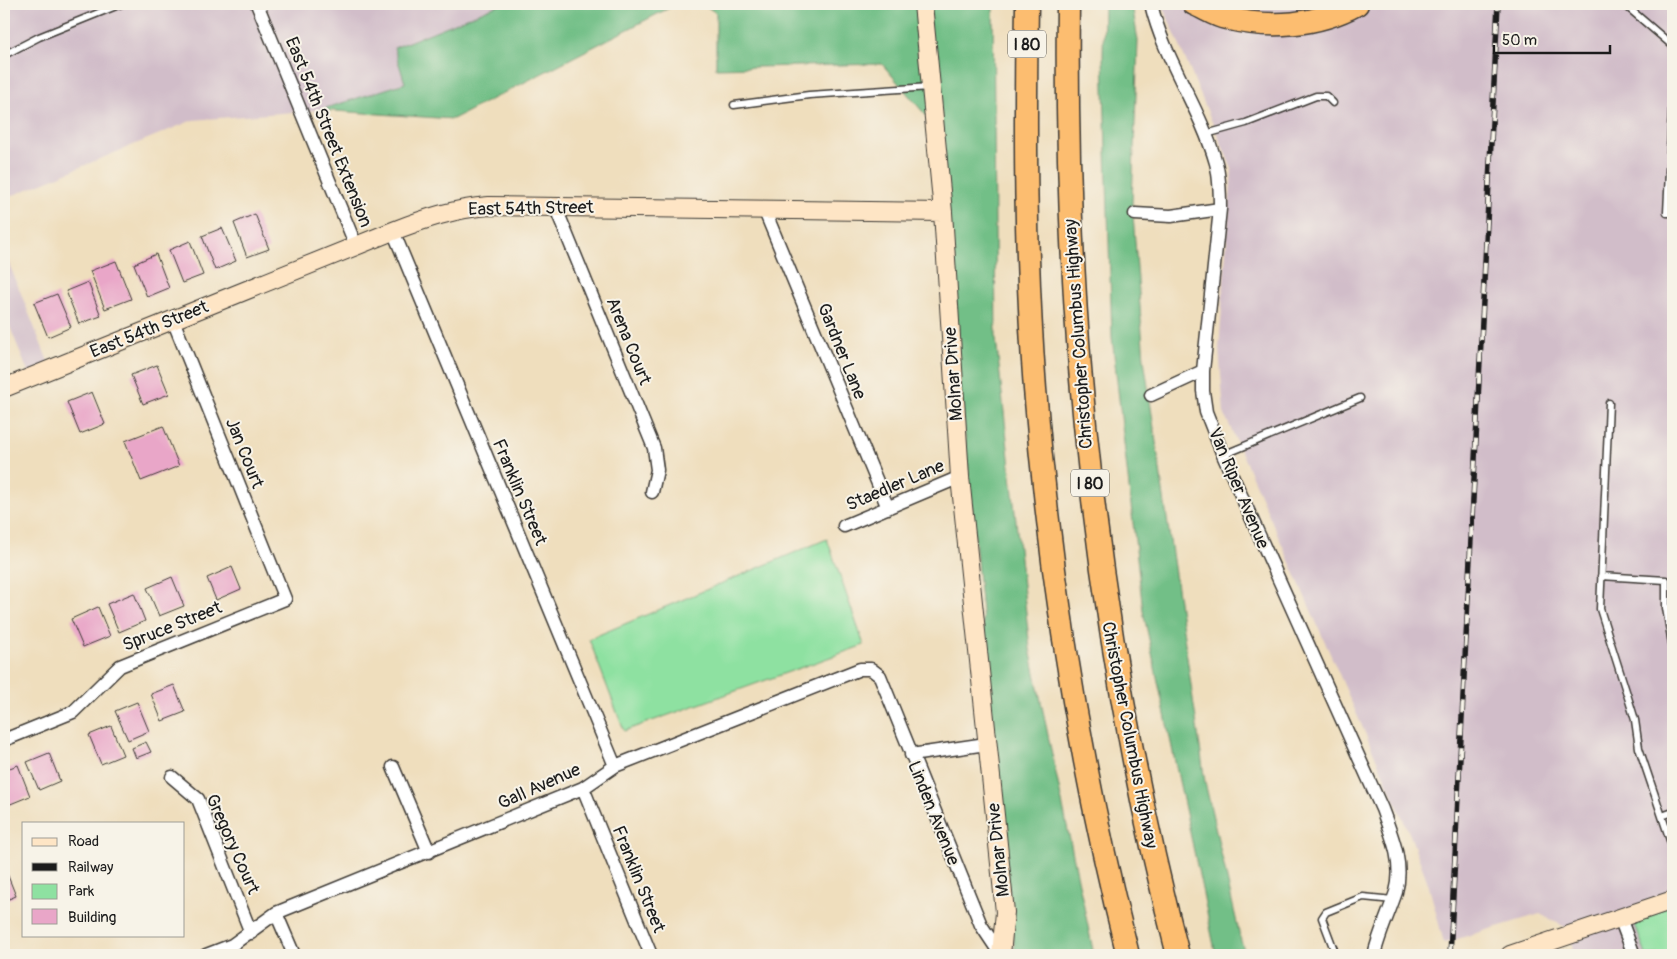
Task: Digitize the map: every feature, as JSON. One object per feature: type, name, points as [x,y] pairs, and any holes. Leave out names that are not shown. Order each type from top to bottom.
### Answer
[{"type":"highway","points":[[1013,4],[1026,85]]},
{"type":"highway","name":"I 80","points":[[1028,4],[1026,204],[1030,317],[1040,448],[1052,552],[1082,749],[1128,955]]},
{"type":"highway","name":"Christopher Columbus Highway","points":[[1068,4],[1068,154],[1072,264],[1079,375],[1090,487],[1123,708],[1144,818],[1178,955]]},
{"type":"highway","points":[[1194,4],[1224,18],[1263,24],[1304,22],[1344,11],[1356,4]]},
{"type":"street","name":"East 54th Street Extension","points":[[258,4],[356,246]]},
{"type":"street","name":"Molnar Drive","points":[[923,4],[943,212],[960,477],[1004,912],[1001,955]]},
{"type":"street","name":"Van Riper Avenue","points":[[1151,4],[1160,33],[1206,134],[1216,164],[1220,209],[1203,371],[1206,412],[1223,455],[1382,809],[1396,845],[1399,867],[1393,900],[1374,955]]},
{"type":"street","name":"East 54th Street","points":[[4,388],[393,231],[440,213],[462,208],[555,206],[943,212]]},
{"type":"street","name":"Arena Court","points":[[555,206],[654,448],[656,470],[652,492]]},
{"type":"street","name":"Gardner Lane","points":[[764,208],[888,508]]},
{"type":"street","points":[[1134,214],[1171,216],[1220,209]]},
{"type":"street","name":"Franklin Street","points":[[393,231],[615,766]]},
{"type":"street","name":"Jan Court","points":[[173,320],[285,599]]},
{"type":"street","points":[[1152,395],[1203,371]]},
{"type":"street","name":"Staedler Lane","points":[[844,526],[960,477]]},
{"type":"street","name":"Spruce Street","points":[[4,740],[73,712],[120,666],[285,599]]},
{"type":"street","name":"Gall Avenue","points":[[206,955],[232,945],[276,913],[583,788],[615,766],[860,669],[871,669]]},
{"type":"street","name":"Linden Avenue","points":[[871,669],[880,676],[980,925],[1001,955]]},
{"type":"street","points":[[911,755],[986,744]]},
{"type":"street","points":[[393,767],[429,852]]},
{"type":"street","name":"Gregory Court","points":[[172,777],[198,799],[251,933]]},
{"type":"street","name":"Franklin Street","points":[[583,788],[651,955]]},
{"type":"street","points":[[1510,955],[1540,950],[1620,918],[1673,900]]},
{"type":"street","points":[[276,913],[294,955]]},
{"type":"street","points":[[1620,918],[1634,955]]},
{"type":"lane","points":[[4,55],[39,37],[120,4]]},
{"type":"lane","points":[[1624,4],[1673,46]]},
{"type":"lane","points":[[734,105],[809,95],[931,87]]},
{"type":"lane","points":[[1673,89],[1667,213],[1673,213]]},
{"type":"lane","points":[[1206,134],[1246,123],[1316,96],[1326,96],[1332,103]]},
{"type":"lane","points":[[1223,455],[1360,398]]},
{"type":"lane","points":[[1609,403],[1600,609],[1635,720],[1639,748],[1673,849]]},
{"type":"lane","points":[[1601,576],[1666,580],[1666,608],[1673,650]]},
{"type":"lane","points":[[1662,816],[1673,812]]},
{"type":"lane","points":[[1336,955],[1322,918],[1326,912],[1363,897],[1393,900]]},
{"type":"shaded area","points":[[4,4],[501,4],[394,48],[405,83],[320,110],[193,120],[4,199]]},
{"type":"shaded area","points":[[1162,4],[1664,4],[1673,14],[1673,902],[1632,916],[1646,955],[1573,955],[1571,930],[1540,914],[1444,943],[1428,883],[1410,835],[1224,413],[1219,349],[1232,169]]},
{"type":"shaded area","points":[[4,251],[51,369],[30,377],[4,312]]},
{"type":"green space","points":[[501,4],[677,4],[453,119],[320,110],[405,83],[394,48]]},
{"type":"green space","points":[[703,4],[993,4],[996,339],[1030,649],[1094,955],[1016,955],[1015,953],[935,126],[882,64],[716,68],[716,13]]},
{"type":"green space","points":[[1104,4],[1132,4],[1138,41],[1132,202],[1144,359],[1205,782],[1241,941],[1246,955],[1216,955],[1143,611],[1112,337],[1103,57]]},
{"type":"green space","points":[[827,539],[864,645],[624,731],[589,639]]},
{"type":"green space","points":[[1673,902],[1673,955],[1646,955],[1632,916]]},
{"type":"building","points":[[255,214],[269,249],[247,257],[234,223]]},
{"type":"building","points":[[222,228],[236,261],[215,270],[202,236]]},
{"type":"building","points":[[190,241],[203,275],[182,283],[169,250]]},
{"type":"building","points":[[156,254],[169,288],[147,297],[134,264]]},
{"type":"building","points":[[116,261],[131,299],[105,309],[90,271]]},
{"type":"building","points":[[88,282],[101,316],[79,324],[66,291]]},
{"type":"building","points":[[57,294],[71,327],[48,337],[34,303]]},
{"type":"building","points":[[157,365],[169,394],[143,404],[131,375]]},
{"type":"building","points":[[92,392],[105,424],[80,434],[67,402]]},
{"type":"building","points":[[163,426],[179,466],[141,481],[125,441]]},
{"type":"building","points":[[232,567],[241,589],[216,600],[207,578]]},
{"type":"building","points":[[172,577],[184,606],[159,616],[147,588]]},
{"type":"building","points":[[134,593],[145,621],[119,632],[107,604]]},
{"type":"building","points":[[98,607],[110,636],[83,647],[71,619]]},
{"type":"building","points":[[174,685],[185,712],[162,721],[151,694]]},
{"type":"building","points":[[137,702],[149,731],[128,740],[115,711]]},
{"type":"building","points":[[111,726],[123,755],[101,764],[89,735]]},
{"type":"building","points":[[146,742],[151,752],[136,758],[132,748]]},
{"type":"building","points":[[49,753],[60,781],[39,790],[27,762]]},
{"type":"building","points":[[18,765],[30,796],[8,805],[4,795],[4,770]]},
{"type":"building","points":[[6,871],[16,896],[4,901],[4,872]]},
{"type":"railway","points":[[1450,955],[1498,4]]}]
